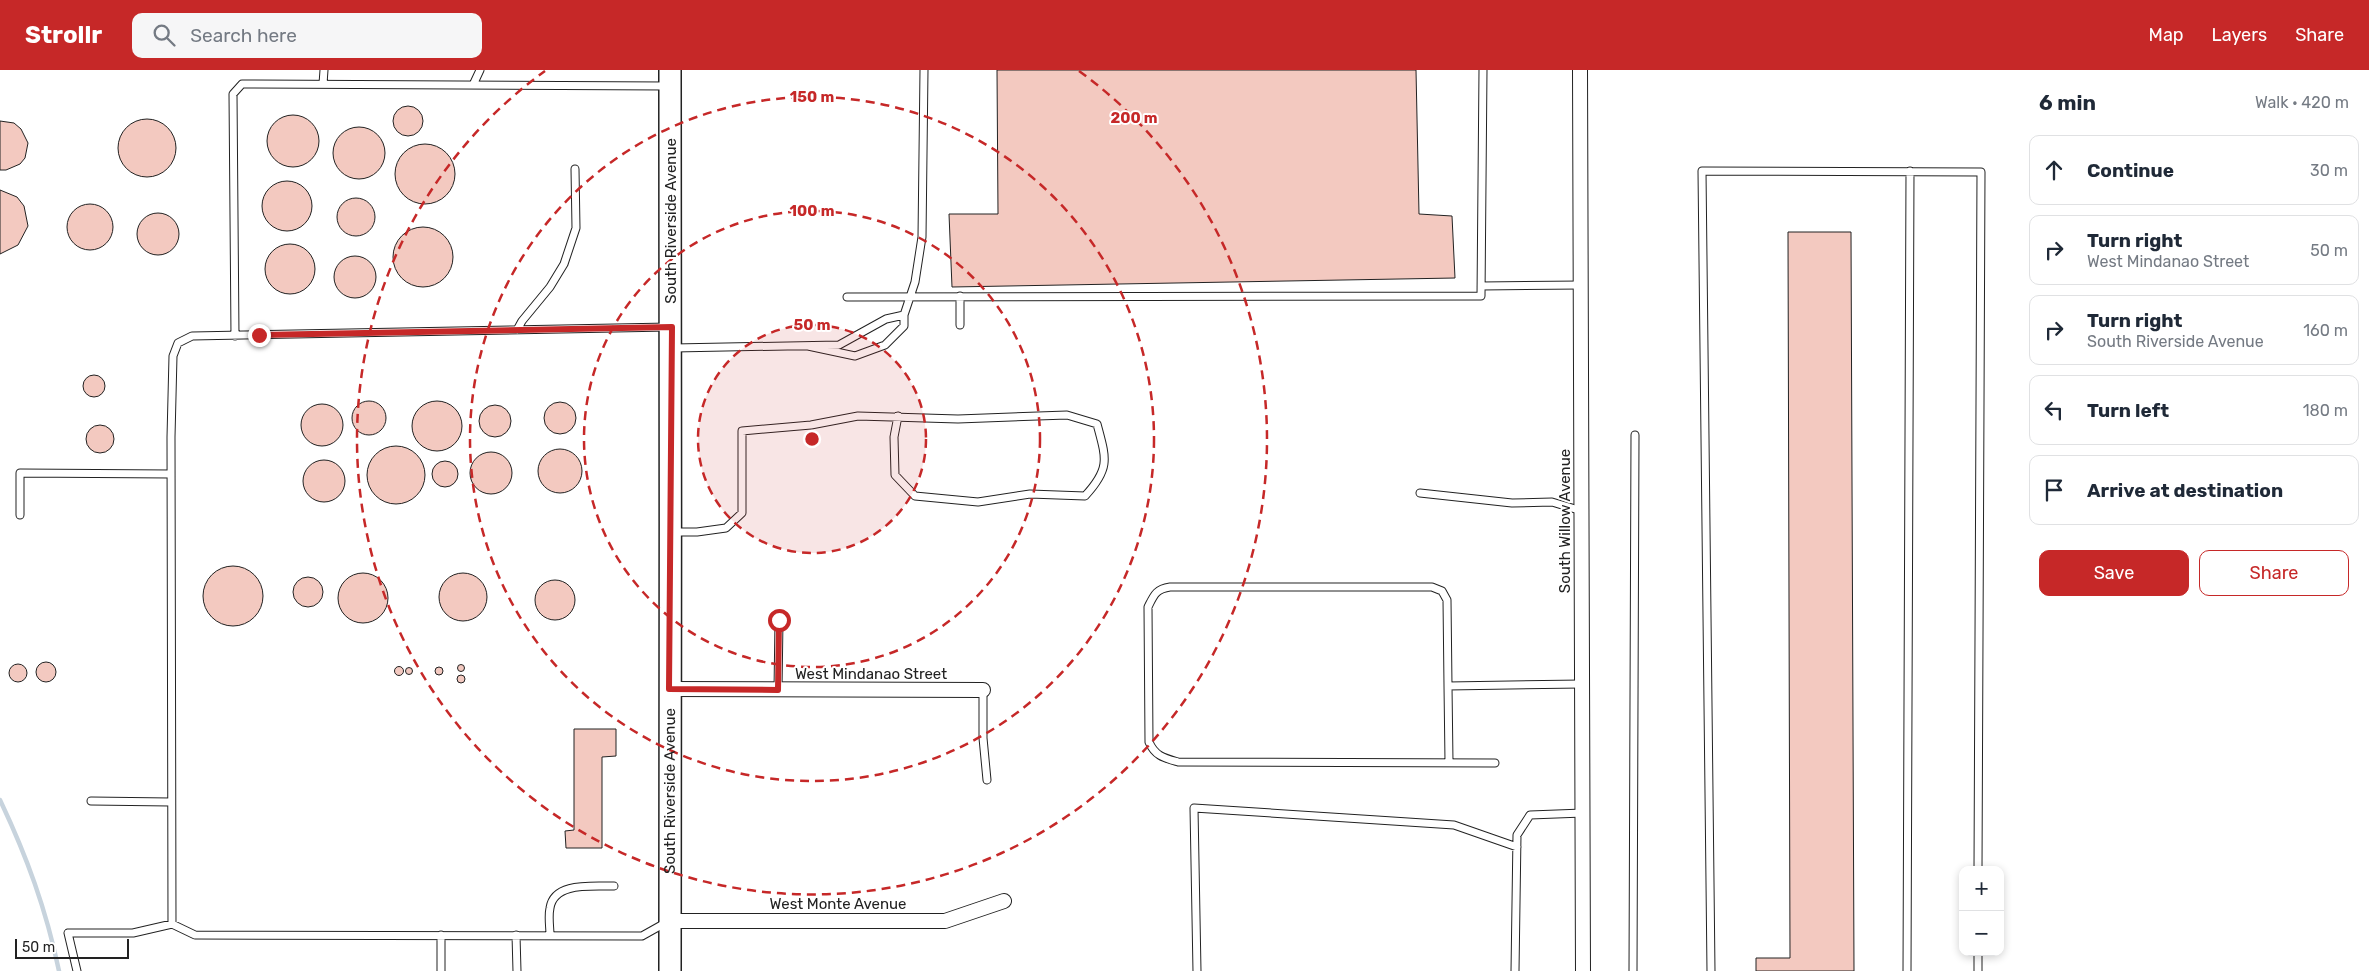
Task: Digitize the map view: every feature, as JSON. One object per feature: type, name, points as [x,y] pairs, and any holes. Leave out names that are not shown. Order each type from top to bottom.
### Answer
[{"type":"main road","name":"South Riverside Avenue","points":[[670,78],[672,338],[669,689],[670,971]]},
{"type":"street","name":"South Willow Avenue","points":[[1580,70],[1583,971]]},
{"type":"street","name":"West Mindanao Street","points":[[669,689],[983,690]]},
{"type":"street","name":"West Monte Avenue","points":[[670,920],[944,920],[1004,901]]},
{"type":"lane","points":[[323,84],[324,70]]},
{"type":"lane","points":[[473,85],[480,70]]},
{"type":"lane","points":[[808,346],[855,356],[885,346],[904,326],[904,315],[911,296],[920,257],[922,237],[924,70]]},
{"type":"lane","points":[[847,297],[1481,296],[1483,70]]},
{"type":"lane","points":[[235,336],[233,94],[242,84],[473,85],[670,78]]},
{"type":"lane","points":[[517,330],[522,321],[550,287],[564,264],[576,228],[575,169]]},
{"type":"lane","points":[[1712,971],[1702,171],[1981,172],[1978,866]]},
{"type":"lane","points":[[1907,971],[1910,172]]},
{"type":"lane","points":[[1481,286],[1581,285]]},
{"type":"lane","points":[[960,296],[960,325]]},
{"type":"lane","points":[[172,924],[170,802],[171,474],[173,356],[178,344],[192,336],[517,330],[808,346],[839,345],[886,319],[904,315]]},
{"type":"lane","points":[[670,532],[697,532],[726,528],[742,513],[742,431],[811,425],[858,416],[898,416],[958,419],[1067,415],[1097,424],[1106,457],[1100,481],[1085,496],[1030,494],[978,502],[915,496],[895,474],[894,437],[898,416]]},
{"type":"lane","points":[[1633,971],[1635,435]]},
{"type":"lane","points":[[20,515],[20,473],[171,474]]},
{"type":"lane","points":[[1420,494],[1512,503],[1552,502],[1582,511]]},
{"type":"lane","points":[[1449,762],[1447,600],[1442,591],[1432,587],[1170,587],[1159,589],[1148,607],[1149,742],[1154,752],[1162,757],[1178,762],[1449,762],[1495,764]]},
{"type":"lane","points":[[778,690],[779,620]]},
{"type":"lane","points":[[1448,686],[1582,684]]},
{"type":"lane","points":[[983,690],[983,738],[987,780]]},
{"type":"lane","points":[[91,801],[170,802]]},
{"type":"lane","points":[[1197,971],[1194,808],[1454,825],[1516,847]]},
{"type":"lane","points":[[1515,971],[1517,836],[1530,815],[1582,813]]},
{"type":"lane","points":[[550,936],[550,906],[559,892],[570,888],[614,886]]},
{"type":"lane","points":[[77,971],[68,933],[133,933],[172,924],[195,935],[642,936],[670,920]]},
{"type":"lane","points":[[441,935],[441,971]]},
{"type":"lane","points":[[516,936],[517,971]]},
{"type":"lane","points":[[1978,956],[1978,971]]},
{"type":"building","points":[[997,70],[1416,70],[1419,214],[1452,216],[1455,278],[952,287],[949,214],[998,214]]},
{"type":"building","points":[[408,106],[414,107],[422,115],[422,127],[414,135],[408,136],[402,135],[394,127],[393,121],[394,115],[402,107]]},
{"type":"building","points":[[293,115],[303,117],[311,123],[317,131],[319,141],[317,151],[311,159],[303,165],[293,167],[283,165],[275,159],[269,151],[267,141],[269,131],[275,123],[283,117]]},
{"type":"building","points":[[141,119],[153,119],[168,127],[176,142],[176,154],[168,169],[153,177],[141,177],[126,169],[118,154],[118,142],[126,127]]},
{"type":"building","points":[[0,121],[14,123],[21,129],[28,143],[25,158],[20,164],[6,170],[0,170]]},
{"type":"building","points":[[354,127],[364,127],[378,134],[385,148],[385,158],[378,172],[364,179],[354,179],[344,175],[337,168],[333,158],[333,148],[337,138],[344,131]]},
{"type":"building","points":[[425,144],[442,149],[450,157],[455,174],[450,191],[442,199],[425,204],[408,199],[400,191],[395,174],[400,157],[408,149]]},
{"type":"building","points":[[287,181],[296,183],[307,192],[312,206],[310,215],[301,226],[287,231],[278,229],[267,220],[262,206],[264,197],[273,186]]},
{"type":"building","points":[[0,190],[17,197],[24,206],[28,226],[18,245],[0,254]]},
{"type":"building","points":[[356,198],[370,203],[375,217],[370,231],[356,236],[342,231],[337,217],[342,203]]},
{"type":"building","points":[[85,204],[95,204],[109,214],[113,227],[109,240],[103,246],[95,250],[85,250],[71,240],[67,232],[67,222],[77,208]]},
{"type":"building","points":[[154,213],[162,213],[173,219],[179,234],[173,249],[162,255],[154,255],[143,249],[137,238],[137,230],[143,219]]},
{"type":"building","points":[[423,227],[440,232],[448,240],[453,257],[448,274],[440,282],[423,287],[406,282],[398,274],[393,257],[398,240],[406,232]]},
{"type":"building","points":[[1788,232],[1851,232],[1854,971],[1756,971],[1756,958],[1790,958]]},
{"type":"building","points":[[285,244],[295,244],[308,251],[315,264],[315,274],[308,287],[295,294],[285,294],[276,290],[269,283],[265,274],[265,264],[269,255],[276,248]]},
{"type":"building","points":[[359,256],[367,259],[373,265],[376,277],[373,289],[367,295],[351,298],[343,295],[337,289],[334,273],[337,265],[343,259]]},
{"type":"building","points":[[94,375],[102,378],[105,386],[102,394],[94,397],[86,394],[83,386],[86,378]]},
{"type":"building","points":[[369,401],[381,406],[386,418],[381,430],[369,435],[357,430],[352,418],[357,406]]},
{"type":"building","points":[[432,401],[442,401],[455,408],[462,421],[462,431],[455,444],[442,451],[432,451],[423,447],[416,440],[412,431],[412,421],[416,412],[423,405]]},
{"type":"building","points":[[560,402],[566,403],[571,407],[575,412],[575,424],[571,429],[566,433],[560,434],[554,433],[549,429],[545,424],[544,418],[545,412],[549,407],[554,403]]},
{"type":"building","points":[[322,404],[337,410],[343,425],[337,440],[322,446],[307,440],[301,425],[307,410]]},
{"type":"building","points":[[495,405],[501,406],[506,410],[510,415],[510,427],[506,432],[501,436],[495,437],[489,436],[484,432],[480,427],[479,421],[480,415],[484,410],[489,406]]},
{"type":"building","points":[[100,425],[110,429],[114,439],[110,449],[100,453],[90,449],[86,439],[90,429]]},
{"type":"building","points":[[396,446],[407,448],[417,454],[423,464],[425,475],[423,486],[417,496],[407,502],[396,504],[385,502],[375,496],[369,486],[367,475],[369,464],[375,454],[385,448]]},
{"type":"building","points":[[556,449],[564,449],[576,455],[582,471],[576,487],[564,493],[556,493],[544,487],[538,475],[538,467],[544,455]]},
{"type":"building","points":[[495,452],[503,455],[509,461],[512,473],[509,485],[503,491],[487,494],[479,491],[473,485],[470,469],[473,461],[479,455]]},
{"type":"building","points":[[328,460],[336,463],[342,469],[345,481],[342,493],[336,499],[320,502],[312,499],[306,493],[303,477],[306,469],[312,463]]},
{"type":"building","points":[[445,461],[454,465],[458,474],[454,483],[445,487],[436,483],[432,474],[436,465]]},
{"type":"building","points":[[227,566],[239,566],[255,574],[261,584],[263,596],[261,608],[255,618],[239,626],[227,626],[211,618],[203,602],[203,590],[211,574]]},
{"type":"building","points":[[363,573],[373,575],[381,580],[386,588],[388,598],[386,608],[381,616],[373,621],[363,623],[353,621],[345,616],[340,608],[338,598],[340,588],[345,580],[353,575]]},
{"type":"building","points":[[458,573],[468,573],[480,580],[487,592],[487,602],[480,614],[468,621],[458,621],[450,617],[443,610],[439,602],[439,592],[443,584],[450,577]]},
{"type":"building","points":[[308,577],[319,581],[323,592],[319,603],[308,607],[297,603],[293,592],[297,581]]},
{"type":"building","points":[[559,580],[566,583],[572,589],[575,600],[574,608],[566,617],[559,620],[551,620],[544,617],[536,608],[535,596],[538,589],[547,581]]},
{"type":"building","points":[[46,662],[53,665],[56,672],[53,679],[46,682],[39,679],[36,672],[39,665]]},
{"type":"building","points":[[14,664],[22,664],[27,669],[25,680],[14,682],[9,677],[9,669]]},
{"type":"building","points":[[461,664],[465,668],[461,672],[457,668]]},
{"type":"building","points":[[399,666],[404,671],[399,676],[394,671]]},
{"type":"building","points":[[409,667],[413,671],[409,675],[405,671]]},
{"type":"building","points":[[439,667],[443,671],[439,675],[435,671]]},
{"type":"building","points":[[461,675],[465,679],[461,683],[457,679]]},
{"type":"building","points":[[574,729],[616,729],[616,756],[602,757],[602,848],[566,848],[565,831],[574,830]]},
{"type":"waterway","points":[[0,800],[35,884],[59,971]]},
{"type":"route","points":[[259,335],[672,327],[669,689],[778,690],[779,620]]}]
